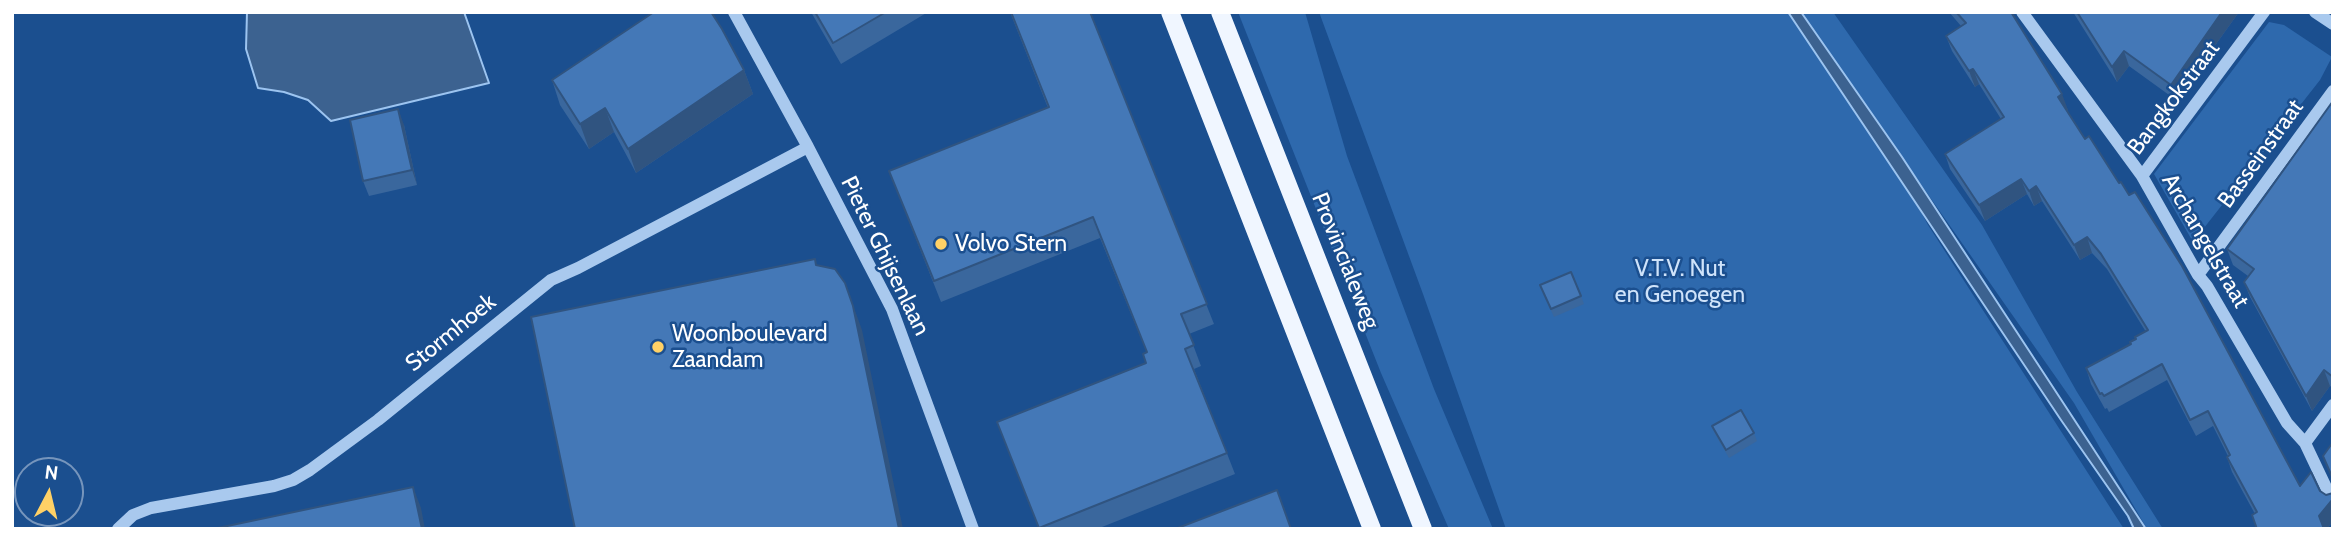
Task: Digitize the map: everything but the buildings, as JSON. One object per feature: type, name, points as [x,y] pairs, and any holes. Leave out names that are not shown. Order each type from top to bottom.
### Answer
[{"type":"main road","points":[[1170,12],[1372,529]]},
{"type":"main road","name":"Provincialeweg","points":[[1220,12],[1423,529]]},
{"type":"street","name":"Pieter Ghijsenlaan","points":[[734,12],[892,309],[973,529]]},
{"type":"street","name":"Bangkokstraat","points":[[2142,176],[2264,12]]},
{"type":"street","points":[[2315,12],[2333,24]]},
{"type":"street","name":"Archangelstraat","points":[[2024,13],[2142,176],[2287,423],[2305,443],[2333,502]]},
{"type":"street","name":"Basseinstraat","points":[[2198,275],[2333,91]]},
{"type":"street","name":"Stormhoek","points":[[118,529],[133,515],[150,509],[274,486],[293,480],[378,420],[551,280],[808,147]]},
{"type":"street","points":[[2305,443],[2333,405]]},
{"type":"green space","points":[[1238,12],[1305,12],[1347,156],[1434,389],[1493,529],[1449,529],[1381,373]]},
{"type":"green space","name":"V.T.V. Nut en Genoegen","points":[[1319,12],[1792,12],[1845,77],[1801,12],[1833,12],[1982,225],[2077,392],[2163,529],[2147,529],[2074,403],[1859,96],[1928,225],[2124,529],[1506,529]]},
{"type":"green space","points":[[2269,22],[2284,25],[2332,57],[2320,80],[2193,242],[2154,174]]},
{"type":"shaded area","points":[[247,12],[464,12],[489,83],[331,121],[308,100],[284,92],[258,88],[246,49]]},
{"type":"shaded area","points":[[1788,12],[1801,12],[1902,157],[2146,529],[2134,529],[2128,516]]},
{"type":"place","name":"Volvo Stern","points":[[941,244]]},
{"type":"place","name":"Woonboulevard Zaandam","points":[[658,347]]}]
